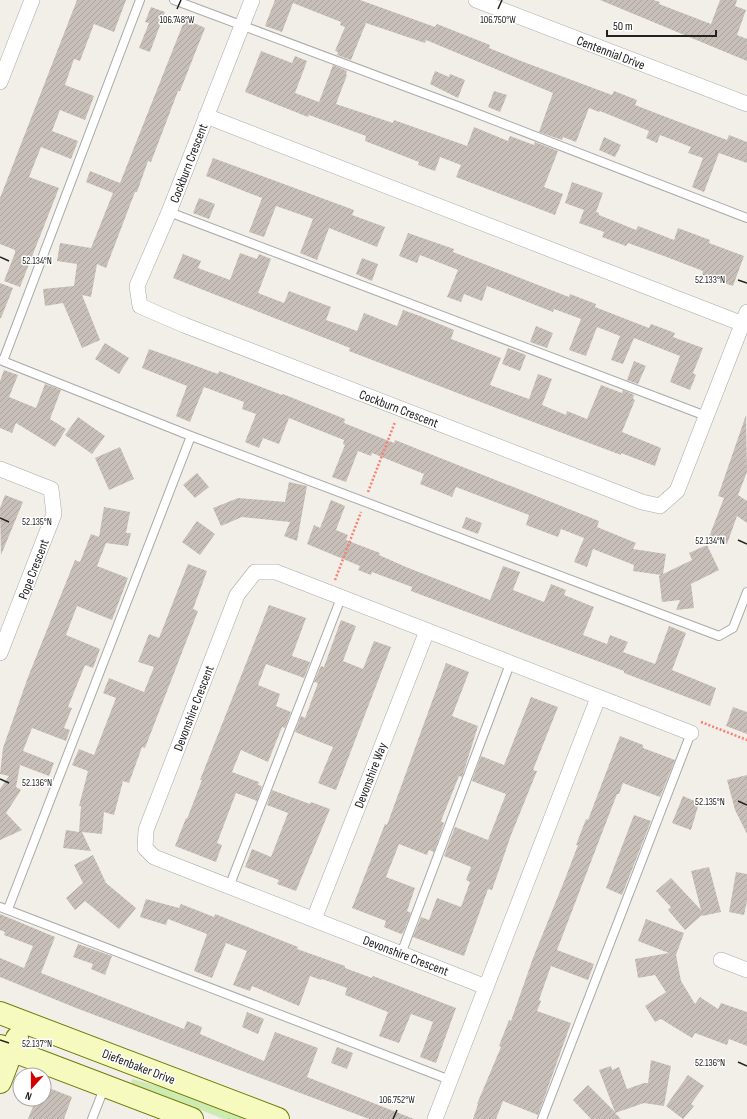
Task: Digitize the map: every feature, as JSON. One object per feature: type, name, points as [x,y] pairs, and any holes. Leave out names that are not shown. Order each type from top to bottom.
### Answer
[{"type":"street","points":[[0,82],[32,0]]},
{"type":"street","name":"Cockburn Crescent","points":[[206,116],[745,318],[677,491],[660,506],[642,502],[184,325],[140,306],[137,286],[169,212],[206,116],[241,26],[252,0]]},
{"type":"street","name":"Centennial Drive","points":[[476,0],[747,104]]},
{"type":"street","name":"Pope Crescent","points":[[0,469],[51,489],[54,514],[0,653]]},
{"type":"street","name":"Devonshire Crescent","points":[[486,987],[154,857],[145,848],[146,830],[237,595],[255,572],[276,572],[691,733]]},
{"type":"street","name":"Devonshire Way","points":[[314,919],[427,631]]},
{"type":"street","points":[[435,1119],[598,698]]},
{"type":"street","points":[[721,960],[747,970]]},
{"type":"street","name":"Diefenbaker Drive","points":[[0,1013],[278,1119]]},
{"type":"street","points":[[0,1082],[6,1048],[23,1022]]},
{"type":"street","points":[[6,1048],[192,1119]]},
{"type":"lane","points":[[140,0],[2,360],[191,436],[718,636],[733,628],[747,592]]},
{"type":"lane","points":[[174,0],[467,110],[747,218]]},
{"type":"lane","points":[[169,212],[706,416]]},
{"type":"lane","points":[[191,436],[4,908],[450,1080]]},
{"type":"lane","points":[[229,887],[341,598]]},
{"type":"lane","points":[[401,954],[510,664]]},
{"type":"lane","points":[[542,1119],[691,733]]},
{"type":"lane","points":[[92,1119],[105,1086]]},
{"type":"path","points":[[691,733],[701,722],[747,740]]},
{"type":"green space","points":[[132,1079],[166,1088],[249,1119],[224,1119],[131,1083]]},
{"type":"building","points":[[77,0],[126,0],[114,32],[94,24],[80,61],[74,59],[65,85],[94,96],[85,120],[60,110],[52,131],[78,141],[71,159],[41,147],[29,177],[59,188],[20,287],[4,281],[15,250],[0,244],[0,198]]},
{"type":"building","points":[[275,0],[360,0],[435,27],[437,24],[490,45],[489,48],[521,61],[612,95],[614,91],[637,100],[635,105],[666,117],[727,140],[729,135],[747,142],[747,163],[719,153],[704,192],[692,187],[703,158],[688,153],[691,147],[660,135],[657,143],[646,138],[649,131],[589,108],[576,142],[563,137],[562,140],[539,132],[553,93],[426,40],[425,43],[366,23],[351,60],[337,55],[338,52],[335,51],[345,27],[340,25],[341,22],[293,3],[282,32],[265,26]]},
{"type":"building","points":[[600,0],[653,0],[660,2],[659,4],[711,24],[720,0],[737,0],[735,6],[746,10],[737,35],[747,39],[747,61]]},
{"type":"building","points":[[151,7],[165,12],[150,52],[139,48],[149,23],[145,22]]},
{"type":"building","points":[[185,19],[205,28],[180,91],[178,91],[151,162],[148,161],[137,192],[135,192],[106,268],[97,264],[91,297],[82,295],[100,340],[82,348],[63,303],[45,306],[43,289],[74,286],[77,264],[57,261],[60,243],[91,248],[113,193],[86,182],[90,171],[120,183]]},
{"type":"building","points":[[261,51],[292,63],[295,56],[307,61],[295,93],[319,102],[333,65],[347,71],[347,75],[336,104],[393,123],[394,120],[467,146],[474,127],[508,141],[510,136],[534,145],[535,142],[558,151],[544,187],[563,194],[555,215],[456,177],[461,165],[440,157],[435,171],[418,165],[419,162],[365,141],[366,136],[309,115],[308,117],[245,92]]},
{"type":"building","points":[[435,71],[449,77],[450,74],[465,80],[458,98],[430,84]]},
{"type":"building","points":[[494,91],[507,95],[500,112],[488,107]]},
{"type":"building","points":[[604,137],[621,145],[615,157],[599,150]]},
{"type":"building","points":[[213,158],[354,210],[352,215],[385,227],[377,247],[329,228],[317,260],[300,253],[313,219],[276,206],[264,237],[249,232],[262,198],[206,176]]},
{"type":"building","points":[[572,182],[603,193],[596,212],[599,213],[599,215],[636,230],[638,226],[674,240],[678,228],[710,240],[709,243],[744,256],[733,286],[702,275],[703,271],[664,256],[628,243],[626,246],[602,237],[604,232],[579,223],[584,210],[565,203]]},
{"type":"building","points":[[199,198],[215,204],[209,219],[193,213]]},
{"type":"building","points":[[408,233],[454,249],[453,252],[569,297],[570,294],[596,304],[595,307],[649,328],[651,324],[675,333],[673,337],[703,348],[693,373],[696,375],[690,390],[670,382],[680,356],[634,338],[623,364],[611,360],[620,336],[597,327],[586,356],[569,350],[581,319],[554,309],[553,312],[487,286],[482,301],[464,294],[461,302],[447,297],[458,270],[420,255],[417,263],[399,256]]},
{"type":"building","points":[[240,253],[257,259],[259,254],[271,259],[258,293],[284,303],[289,291],[331,307],[326,320],[357,331],[364,313],[397,326],[403,310],[420,316],[454,330],[451,339],[501,358],[490,385],[529,399],[538,374],[552,379],[542,405],[566,415],[567,411],[587,419],[601,385],[622,393],[623,390],[634,395],[633,399],[635,400],[622,432],[661,448],[655,466],[621,453],[621,455],[349,351],[350,348],[173,278],[183,254],[201,261],[198,268],[230,280]]},
{"type":"building","points":[[362,258],[378,264],[372,281],[356,274]]},
{"type":"building","points":[[0,283],[13,288],[1,318],[0,318]]},
{"type":"building","points":[[536,326],[553,333],[547,348],[530,342]]},
{"type":"building","points":[[105,343],[129,358],[119,374],[95,359]]},
{"type":"building","points":[[508,348],[526,355],[520,371],[502,364]]},
{"type":"building","points":[[149,349],[218,374],[219,371],[282,395],[283,394],[345,419],[344,423],[394,443],[395,440],[599,521],[597,527],[636,543],[633,549],[666,554],[663,574],[692,560],[689,553],[707,545],[719,570],[691,584],[694,608],[676,610],[680,600],[662,602],[659,576],[661,575],[633,571],[634,565],[593,549],[587,567],[574,562],[584,538],[561,529],[558,537],[526,525],[529,515],[456,487],[452,497],[420,484],[424,474],[372,453],[371,456],[358,451],[346,482],[332,477],[345,445],[343,444],[344,440],[289,418],[279,444],[263,438],[259,448],[245,442],[256,414],[242,409],[244,402],[204,387],[190,422],[176,416],[187,386],[142,368]]},
{"type":"building","points":[[634,361],[646,366],[638,384],[627,380]]},
{"type":"building","points":[[4,370],[18,375],[9,397],[36,408],[45,384],[61,390],[50,419],[66,429],[55,447],[16,423],[12,433],[0,428],[0,381]]},
{"type":"building","points":[[746,415],[747,472],[738,495],[747,501],[747,523],[737,516],[727,544],[709,537],[724,498],[718,496]]},
{"type":"building","points":[[78,417],[105,436],[92,454],[65,435]]},
{"type":"building","points":[[120,447],[134,479],[109,490],[95,458]]},
{"type":"building","points":[[197,473],[209,487],[195,498],[183,485]]},
{"type":"building","points":[[289,482],[307,486],[297,541],[284,536],[290,522],[242,517],[221,526],[213,508],[238,498],[285,502]]},
{"type":"building","points":[[5,495],[23,502],[1,555],[0,508]]},
{"type":"building","points":[[331,500],[345,506],[336,530],[348,535],[346,540],[380,553],[379,555],[406,567],[490,600],[503,566],[520,572],[513,590],[544,602],[551,584],[566,590],[564,595],[594,607],[583,635],[607,644],[610,635],[628,642],[623,652],[655,664],[669,626],[686,633],[672,670],[716,688],[710,706],[624,673],[624,671],[411,591],[412,587],[372,572],[371,575],[358,570],[360,566],[307,544],[314,525],[320,528]]},
{"type":"building","points":[[104,507],[130,512],[126,533],[131,533],[128,546],[106,543],[97,566],[128,578],[112,620],[77,606],[66,635],[100,649],[93,668],[85,665],[68,707],[72,708],[64,728],[70,730],[66,741],[32,728],[23,751],[54,763],[49,776],[20,765],[16,787],[21,790],[6,813],[22,830],[0,840],[0,789],[9,776],[0,774],[3,748],[28,677],[75,560],[80,562],[91,534],[99,537]]},
{"type":"building","points":[[466,517],[482,523],[478,534],[462,528]]},
{"type":"building","points":[[197,521],[215,534],[200,555],[182,542]]},
{"type":"building","points":[[188,564],[207,571],[193,609],[198,611],[145,748],[142,747],[129,783],[123,781],[114,815],[104,812],[102,834],[82,832],[91,851],[63,848],[66,830],[79,832],[81,806],[79,806],[88,771],[72,765],[79,749],[94,755],[116,698],[103,693],[109,678],[144,692],[154,667],[138,662],[149,634],[159,638]]},
{"type":"building","points":[[269,605],[306,618],[292,656],[310,662],[304,678],[266,664],[258,685],[280,694],[276,706],[291,712],[285,728],[282,727],[268,762],[241,750],[232,772],[259,782],[258,785],[262,786],[257,801],[236,793],[217,843],[222,845],[216,862],[175,846],[186,818],[187,819],[202,780],[200,780]]},
{"type":"building","points":[[341,620],[356,626],[343,661],[363,669],[374,641],[391,647],[336,790],[318,783],[333,747],[295,732],[301,716],[305,718],[318,683],[314,682],[321,666],[324,667]]},
{"type":"building","points":[[446,663],[469,672],[452,716],[478,726],[462,777],[459,776],[441,821],[444,823],[434,852],[429,850],[427,855],[399,844],[386,877],[415,888],[407,911],[411,913],[403,933],[401,934],[384,927],[386,921],[352,908],[385,824],[387,825]]},
{"type":"building","points":[[531,697],[558,707],[533,770],[537,771],[511,835],[492,890],[488,889],[464,956],[413,937],[421,917],[429,920],[437,898],[461,907],[470,882],[466,880],[471,867],[444,856],[455,827],[488,840],[506,794],[472,781],[481,756],[504,765]]},
{"type":"building","points":[[733,707],[747,712],[747,734],[726,726]]},
{"type":"building","points":[[620,736],[643,745],[643,748],[675,760],[660,797],[623,783],[619,794],[617,794],[557,950],[594,964],[588,980],[551,966],[539,1000],[541,1001],[537,1011],[571,1023],[538,1115],[503,1101],[496,1119],[473,1119],[477,1104],[501,1047],[499,1046],[509,1020],[511,1021],[533,958],[578,845],[576,845],[586,819],[588,820]]},
{"type":"building","points":[[747,775],[747,834],[735,810],[727,780]]},
{"type":"building","points":[[272,790],[310,804],[311,802],[330,809],[296,891],[277,884],[279,880],[245,867],[252,849],[271,857],[288,813],[267,805]]},
{"type":"building","points":[[683,796],[699,803],[691,830],[672,823]]},
{"type":"building","points":[[634,815],[651,821],[622,895],[606,888]]},
{"type":"building","points":[[93,855],[106,883],[136,908],[119,929],[85,901],[75,910],[66,898],[83,883],[74,865]]},
{"type":"building","points":[[709,867],[721,912],[702,915],[685,930],[668,910],[671,907],[656,891],[671,878],[701,910],[691,871]]},
{"type":"building","points":[[736,872],[747,874],[747,901],[744,915],[729,912]]},
{"type":"building","points":[[146,899],[179,908],[181,904],[214,917],[215,914],[298,947],[297,949],[345,966],[345,968],[372,978],[373,976],[456,1008],[436,1063],[420,1057],[433,1022],[411,1014],[399,1043],[379,1036],[388,1012],[345,995],[347,988],[310,976],[299,1006],[252,986],[250,991],[233,985],[247,951],[226,943],[212,978],[194,971],[207,934],[168,919],[166,925],[140,917]]},
{"type":"building","points":[[0,914],[55,937],[41,973],[184,1029],[187,1021],[202,1027],[200,1034],[264,1061],[275,1032],[318,1048],[307,1077],[414,1119],[369,1119],[76,1008],[0,977],[0,958],[24,968],[33,946],[4,935],[5,932],[0,930]]},
{"type":"building","points":[[646,919],[684,933],[676,955],[681,981],[695,1004],[700,997],[718,1009],[721,1003],[747,1012],[747,1046],[729,1039],[727,1045],[695,1033],[692,1038],[661,1019],[655,1022],[645,1006],[666,992],[655,975],[638,978],[635,959],[669,953],[638,941]]},
{"type":"building","points":[[78,944],[112,956],[105,975],[91,969],[93,964],[73,957]]},
{"type":"building","points":[[247,1012],[264,1019],[258,1034],[242,1027]]},
{"type":"building","points":[[337,1047],[353,1053],[347,1069],[331,1063]]},
{"type":"building","points":[[651,1060],[671,1066],[664,1106],[644,1103],[615,1113],[621,1119],[591,1119],[573,1100],[588,1085],[615,1112],[599,1070],[611,1066],[612,1070],[619,1067],[627,1089],[648,1083]]},
{"type":"building","points":[[688,1075],[704,1086],[691,1104],[694,1106],[683,1119],[666,1106]]},
{"type":"building","points":[[52,1089],[72,1097],[64,1119],[28,1119],[33,1107],[52,1107]]}]
